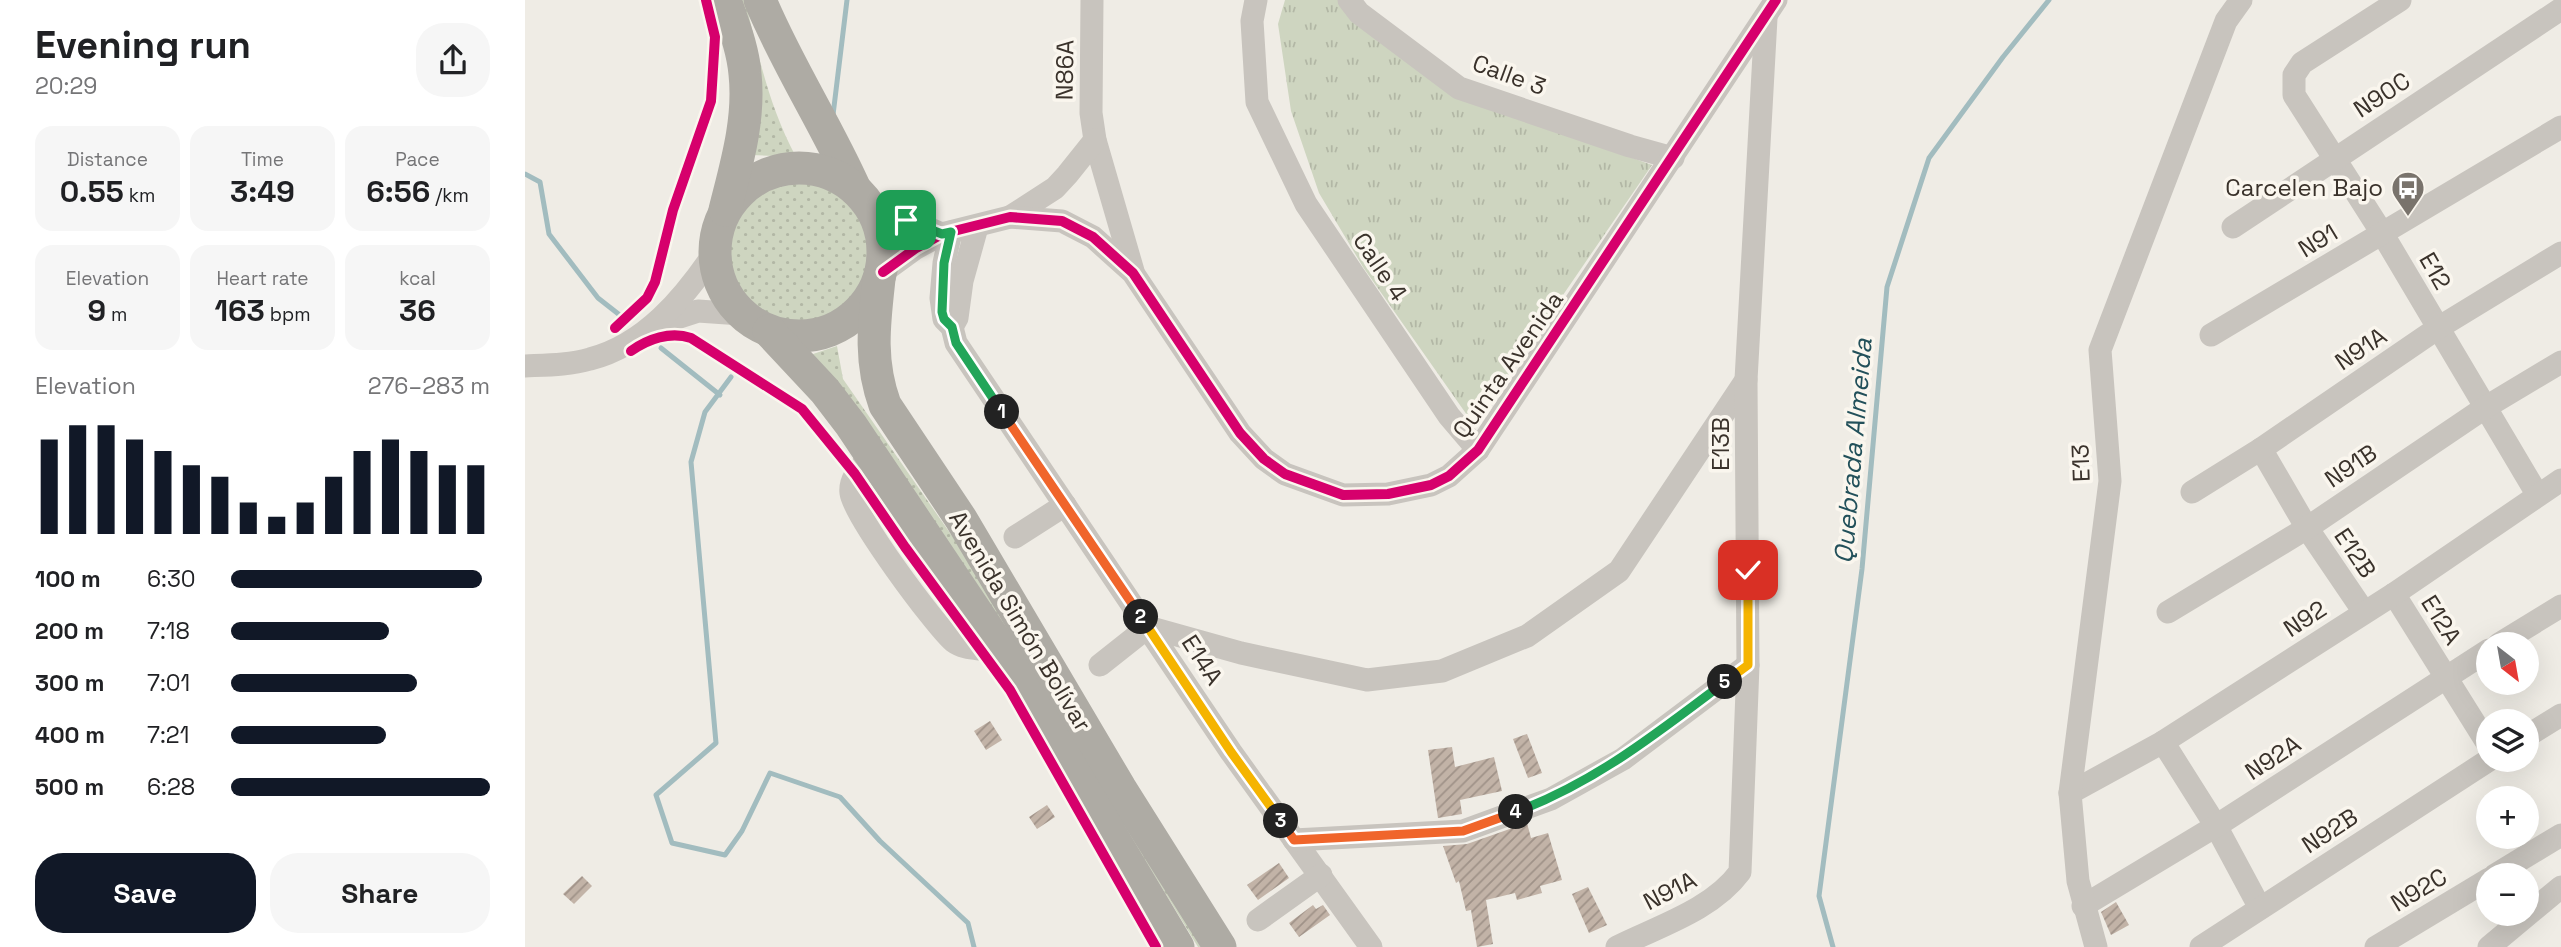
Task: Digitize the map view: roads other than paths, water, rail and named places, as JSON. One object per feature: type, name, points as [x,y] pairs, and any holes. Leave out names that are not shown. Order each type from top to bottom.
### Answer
[{"type":"highway","name":"Avenida Simón Bolívar","points":[[725,0],[737,37],[746,89],[739,152],[725,213],[717,232],[717,275],[722,286],[727,296],[825,391],[871,455],[995,640],[1178,947]]},
{"type":"highway","name":"Avenida Simón Bolívar","points":[[759,0],[777,41],[879,224],[883,241],[881,275],[872,337],[878,384],[885,405],[961,519],[1120,788],[1220,947]]},
{"type":"highway","name":"Avenida Simón Bolívar","points":[[725,213],[740,193],[750,185],[760,178],[784,170],[809,169],[833,175],[862,196]]},
{"type":"highway","points":[[755,323],[795,337],[822,333],[847,322],[867,303],[881,275]]},
{"type":"street","name":"N86A","points":[[1092,0],[1091,113],[1095,140],[1133,273]]},
{"type":"street","name":"Calle 4","points":[[1257,0],[1252,21],[1257,102],[1306,204],[1449,416],[1478,450]]},
{"type":"street","name":"Calle 3","points":[[1349,0],[1359,13],[1459,88],[1673,158]]},
{"type":"street","name":"E13","points":[[2096,947],[2078,881],[2070,793],[2110,481],[2100,350],[2226,21],[2241,0]]},
{"type":"street","name":"E12","points":[[2400,0],[2302,63],[2294,75],[2294,95],[2336,157],[2537,494]]},
{"type":"street","name":"Quinta Avenida","points":[[881,275],[916,248],[947,233],[1010,217],[1042,218],[1076,227],[1104,246],[1133,273],[1240,433],[1263,459],[1285,474],[1343,495],[1388,494],[1431,485],[1449,476],[1478,450],[1771,8]]},
{"type":"street","name":"E13B","points":[[1740,872],[1748,665],[1747,380],[1771,8]]},
{"type":"street","name":"N90C","points":[[2233,227],[2561,9]]},
{"type":"street","name":"N91","points":[[2211,335],[2561,127]]},
{"type":"street","points":[[1010,217],[1055,188],[1095,140]]},
{"type":"street","points":[[862,196],[947,233]]},
{"type":"street","points":[[952,327],[957,318],[966,259],[977,227]]},
{"type":"street","name":"E14A","points":[[947,233],[941,298],[944,319],[952,327],[956,343],[1231,752],[1371,947]]},
{"type":"street","points":[[525,366],[567,364],[607,354],[626,345],[652,326],[684,294],[715,252]]},
{"type":"street","name":"N91A","points":[[2192,492],[2261,449],[2438,328],[2561,253]]},
{"type":"street","points":[[652,326],[698,311],[755,323]]},
{"type":"street","name":"N91B","points":[[2168,612],[2307,528],[2486,407],[2561,362]]},
{"type":"street","points":[[1100,665],[1148,627],[1241,653],[1367,680],[1442,671],[1527,636],[1619,571],[1747,380]]},
{"type":"street","name":"E12B","points":[[2261,449],[2307,528],[2364,612]]},
{"type":"street","name":"N92","points":[[2070,793],[2163,742],[2394,594],[2561,480]]},
{"type":"street","points":[[1015,537],[1065,505]]},
{"type":"street","name":"E12A","points":[[2394,594],[2476,725]]},
{"type":"street","points":[[2519,632],[2561,607]]},
{"type":"street","name":"N92A","points":[[2083,905],[2216,826],[2476,658]]},
{"type":"street","points":[[1294,840],[1463,831],[1551,799],[1623,759],[1748,665]]},
{"type":"street","points":[[2539,729],[2561,715]]},
{"type":"street","points":[[2163,742],[2216,826],[2260,908]]},
{"type":"street","name":"N92B","points":[[2201,947],[2229,940],[2260,908],[2476,768]]},
{"type":"street","points":[[2515,863],[2561,835]]},
{"type":"street","name":"N91A","points":[[1617,947],[1707,903],[1728,888],[1740,872]]},
{"type":"street","points":[[1258,920],[1321,875]]},
{"type":"street","name":"N92C","points":[[2376,947],[2476,887]]},
{"type":"street","points":[[2489,947],[2561,887]]},
{"type":"waterway","points":[[833,115],[847,0]]},
{"type":"waterway","name":"Quebrada Almeida","points":[[1833,947],[1819,896],[1862,569],[1887,287],[1929,158],[2003,57],[2049,0]]},
{"type":"waterway","points":[[525,174],[540,182],[549,234],[598,298],[621,316]]},
{"type":"waterway","points":[[661,348],[720,395]]},
{"type":"waterway","points":[[731,377],[705,412],[691,462],[716,743],[656,795],[672,843],[725,855],[742,831],[770,773],[840,797],[880,841],[968,923],[974,947]]},
{"type":"place","name":"Carcelen Bajo","points":[[2408,218]]}]
